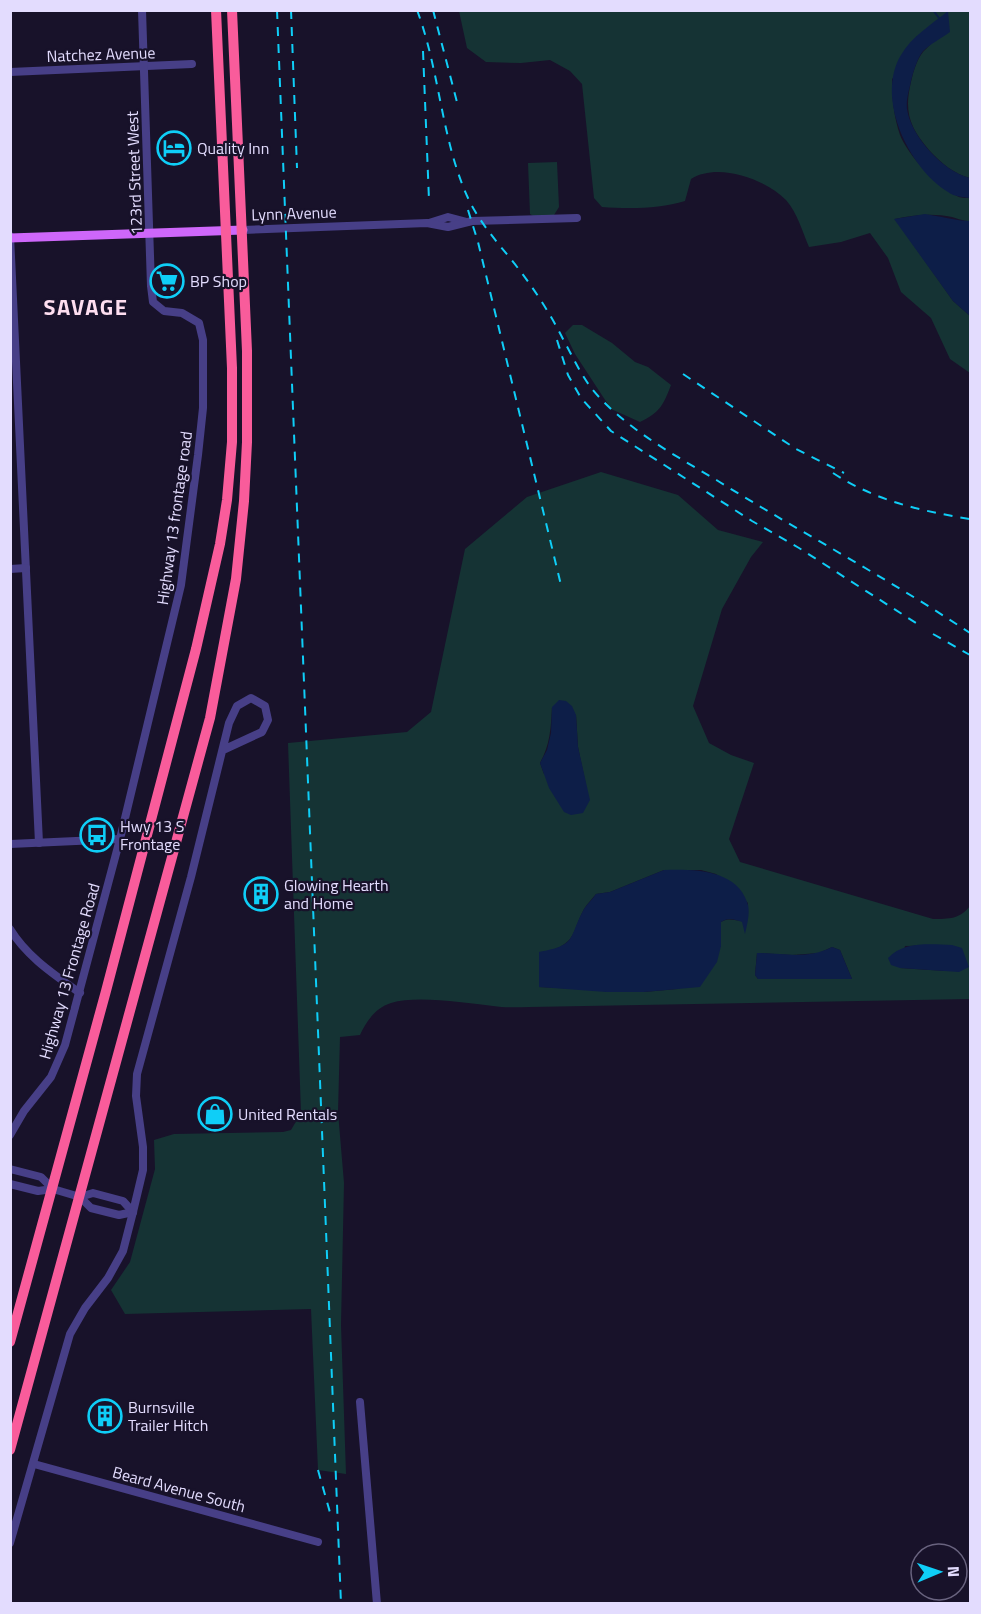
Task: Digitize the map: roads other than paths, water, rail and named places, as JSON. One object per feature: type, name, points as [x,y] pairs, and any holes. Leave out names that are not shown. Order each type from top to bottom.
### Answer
[{"type":"highway","points":[[10,1342],[53,1189],[196,649],[220,544],[227,500],[231,442],[232,368],[216,10]]},
{"type":"highway","points":[[10,1450],[210,718],[236,579],[247,442],[247,351],[232,10]]},
{"type":"main road","name":"Lynn Avenue","points":[[11,238],[243,230]]},
{"type":"street","name":"123rd Street West","points":[[142,10],[153,302],[164,311],[182,313]]},
{"type":"street","name":"Natchez Avenue","points":[[10,72],[192,64]]},
{"type":"street","name":"Lynn Avenue","points":[[243,230],[427,223],[448,227],[468,222],[577,218]]},
{"type":"street","points":[[11,238],[14,406],[26,568],[39,843]]},
{"type":"street","name":"Highway 13 frontage road","points":[[120,839],[181,585],[198,455],[203,408],[203,340],[199,323],[182,313]]},
{"type":"street","points":[[10,569],[26,568]]},
{"type":"street","points":[[10,1543],[70,1334],[85,1308],[108,1278],[123,1251],[143,1170],[143,1147],[136,1096],[137,1074],[191,877],[229,723],[237,706],[251,698],[265,706],[268,720],[262,732],[223,750]]},
{"type":"street","points":[[10,844],[120,839]]},
{"type":"street","name":"Highway 13 Frontage Road","points":[[10,1135],[24,1111],[51,1077],[65,1045],[120,839]]},
{"type":"street","points":[[10,929],[39,963],[80,993]]},
{"type":"street","points":[[10,1169],[41,1177],[53,1189]]},
{"type":"street","points":[[10,1184],[38,1191],[53,1189],[80,1197],[91,1208],[119,1215],[133,1212]]},
{"type":"street","points":[[80,1197],[93,1193],[123,1201],[133,1212]]},
{"type":"street","points":[[360,1402],[377,1604]]},
{"type":"street","name":"Beard Avenue South","points":[[34,1464],[318,1542]]},
{"type":"water","points":[[948,11],[950,32],[921,54],[912,77],[907,109],[915,131],[930,152],[950,169],[970,178],[970,198],[948,192],[921,167],[900,131],[894,111],[892,91],[894,72],[901,55],[916,37]]},
{"type":"water","points":[[925,214],[970,221],[970,316],[953,301],[894,219]]},
{"type":"water","points":[[559,700],[566,701],[572,706],[576,715],[578,747],[590,800],[583,813],[571,815],[564,812],[549,788],[540,763],[547,750],[551,733],[552,707]]},
{"type":"water","points":[[664,870],[700,871],[723,877],[741,891],[747,902],[749,910],[745,934],[742,922],[726,919],[721,922],[721,946],[717,962],[700,987],[644,992],[606,992],[539,987],[539,952],[560,946],[570,939],[584,909],[596,894],[610,892]]},
{"type":"water","points":[[952,945],[962,948],[969,967],[959,972],[900,968],[891,965],[888,958],[909,946]]},
{"type":"water","points":[[832,947],[840,950],[852,979],[758,979],[755,975],[757,953],[804,955]]},
{"type":"waterway","points":[[933,10],[939,18]]},
{"type":"railway","points":[[277,10],[341,1604]]},
{"type":"railway","points":[[291,10],[297,168]]},
{"type":"railway","points":[[417,10],[431,57],[452,152],[468,198],[481,221],[539,297],[594,392],[613,411],[656,444],[970,633]]},
{"type":"railway","points":[[433,10],[458,106]]},
{"type":"railway","points":[[423,51],[429,200]]},
{"type":"railway","points":[[468,210],[478,242],[561,585]]},
{"type":"railway","points":[[557,340],[568,375],[581,398],[611,431],[916,623]]},
{"type":"railway","points":[[683,374],[796,449],[844,473]]},
{"type":"railway","points":[[833,473],[882,498],[970,519]]},
{"type":"railway","points":[[933,634],[970,655]]},
{"type":"railway","points":[[318,1470],[331,1516]]},
{"type":"place","name":"Quality Inn","points":[[174,148]]},
{"type":"place","name":"BP Shop","points":[[167,281]]},
{"type":"place","name":"Hwy 13 S Frontage","points":[[97,835]]},
{"type":"place","name":"Glowing Hearth and Home","points":[[261,894]]},
{"type":"place","name":"United Rentals","points":[[215,1114]]},
{"type":"place","name":"Burnsville Trailer Hitch","points":[[105,1416]]},
{"type":"district","name":"SAVAGE","points":[[86,307]]}]
